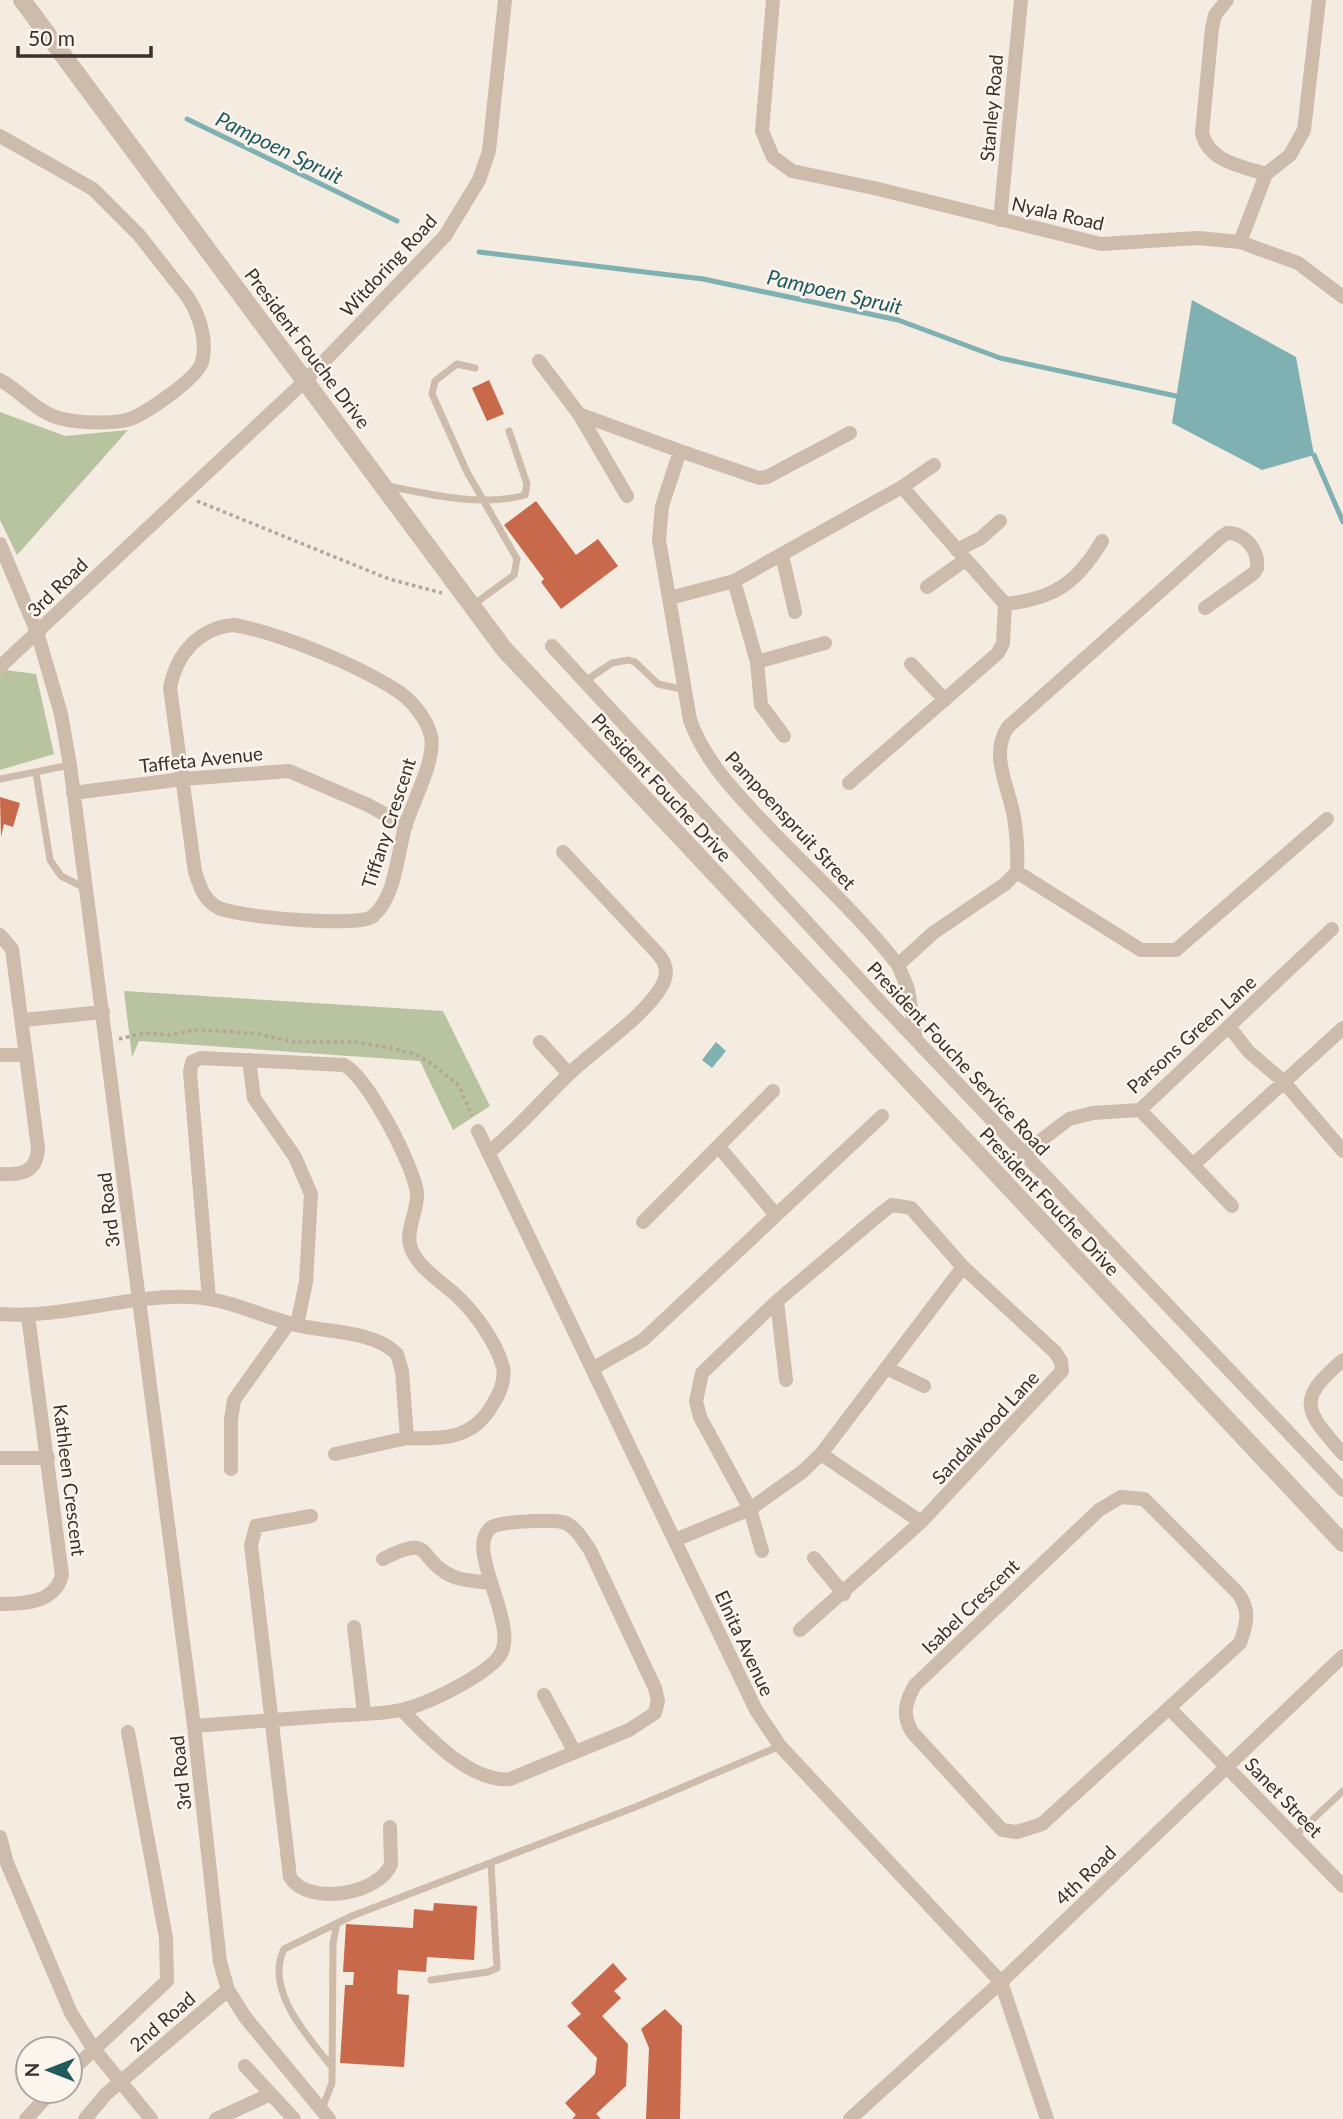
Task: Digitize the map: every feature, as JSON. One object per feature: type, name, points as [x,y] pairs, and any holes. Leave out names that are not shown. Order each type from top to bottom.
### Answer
[{"type":"street","name":"President Fouche Drive","points":[[22,0],[469,602],[534,682],[1343,1544]]},
{"type":"street","name":"Witdoring Road","points":[[306,380],[445,236],[479,180],[489,151],[505,0]]},
{"type":"street","name":"Nyala Road","points":[[774,0],[762,131],[766,146],[781,165],[792,171],[874,188],[1101,244],[1198,238],[1240,242],[1298,263],[1343,297]]},
{"type":"street","name":"Stanley Road","points":[[1000,220],[1021,0]]},
{"type":"street","points":[[1227,0],[1215,15],[1212,28],[1202,133],[1205,145],[1213,155],[1266,174]]},
{"type":"street","points":[[1240,242],[1266,174],[1290,155],[1304,130],[1319,0]]},
{"type":"street","points":[[0,136],[93,189],[117,212],[187,296],[196,310],[203,339],[202,362],[196,373],[174,392],[128,419],[57,418],[38,408],[17,389],[0,381]]},
{"type":"street","points":[[538,361],[579,414],[627,496]]},
{"type":"street","name":"3rd Road","points":[[306,380],[37,632],[61,714],[74,793],[194,1726],[220,1962],[228,1990],[245,2017],[325,2115]]},
{"type":"street","points":[[579,414],[759,478],[767,477],[850,433]]},
{"type":"street","name":"Pampoenspruit Street","points":[[680,451],[669,478],[659,526],[686,690],[697,739],[720,774],[898,965],[908,989],[916,1039]]},
{"type":"street","points":[[670,598],[734,581],[902,487],[934,465]]},
{"type":"street","points":[[849,783],[998,653],[1003,643],[1005,604],[902,487]]},
{"type":"street","points":[[927,587],[1000,521]]},
{"type":"street","points":[[898,965],[933,933],[1005,884],[1017,872],[1014,816],[1000,757],[1002,736],[1008,727],[1221,537],[1227,533],[1240,535],[1254,551],[1257,568],[1254,573],[1205,608]]},
{"type":"street","points":[[1005,604],[1036,601],[1059,590],[1086,568],[1102,541]]},
{"type":"street","points":[[0,544],[37,632],[0,667]]},
{"type":"street","points":[[782,555],[795,612]]},
{"type":"street","points":[[734,581],[757,662],[761,705],[784,736]]},
{"type":"street","name":"Tiffany Crescent","points":[[234,625],[252,628],[360,671],[399,691],[426,720],[431,737],[431,752],[406,825],[387,897],[373,916],[360,922],[240,914],[218,909],[204,897],[195,873],[170,688],[174,668],[197,638],[216,628],[234,625]]},
{"type":"street","points":[[757,662],[825,643]]},
{"type":"street","name":"President Fouche Service Road","points":[[552,646],[1023,1154],[1343,1490]]},
{"type":"street","points":[[911,664],[945,700]]},
{"type":"street","name":"Taffeta Avenue","points":[[74,793],[183,779],[289,771],[368,805],[406,825]]},
{"type":"street","points":[[1017,872],[1141,950],[1165,952],[1176,950],[1327,819]]},
{"type":"street","points":[[488,1153],[514,1133],[569,1074],[653,999],[667,970],[659,955],[563,852]]},
{"type":"street","name":"Parsons Green Lane","points":[[1023,1154],[1069,1119],[1093,1113],[1140,1110],[1332,929]]},
{"type":"street","points":[[0,935],[12,949],[38,1156],[36,1163],[27,1171],[18,1175],[0,1174]]},
{"type":"street","points":[[23,1020],[103,1012]]},
{"type":"street","points":[[1230,1028],[1249,1052],[1283,1081],[1342,1147]]},
{"type":"street","points":[[1193,1165],[1343,1028]]},
{"type":"street","points":[[540,1042],[569,1074]]},
{"type":"street","points":[[0,1055],[26,1055]]},
{"type":"street","points":[[209,1299],[190,1066],[201,1058],[334,1063],[357,1073],[387,1125],[417,1190],[410,1247],[420,1263],[478,1320],[503,1368],[500,1394],[489,1412],[471,1429],[442,1439],[407,1438],[335,1454]]},
{"type":"street","points":[[231,1469],[231,1420],[234,1400],[293,1324],[306,1282],[311,1194],[295,1157],[254,1098],[249,1060]]},
{"type":"street","points":[[643,1222],[773,1091]]},
{"type":"street","points":[[1140,1110],[1232,1206]]},
{"type":"street","points":[[592,1370],[643,1340],[882,1115]]},
{"type":"street","name":"Elnita Avenue","points":[[478,1131],[756,1710],[780,1746],[1001,1982],[1047,2119]]},
{"type":"street","points":[[719,1147],[776,1215]]},
{"type":"street","name":"Sandalwood Lane","points":[[762,1551],[750,1509],[701,1417],[696,1391],[702,1373],[777,1301],[892,1205],[911,1208],[962,1267],[1048,1345],[1061,1361],[1062,1371],[920,1522],[844,1594],[800,1630]]},
{"type":"street","points":[[676,1540],[750,1509],[783,1487],[821,1454],[888,1369],[962,1267]]},
{"type":"street","points":[[0,1314],[29,1316],[138,1300],[209,1299],[235,1304],[293,1324],[377,1342],[397,1354],[402,1371],[407,1438]]},
{"type":"street","points":[[777,1301],[786,1380]]},
{"type":"street","name":"Kathleen Crescent","points":[[0,1604],[38,1601],[60,1584],[62,1564],[29,1316]]},
{"type":"street","points":[[1343,1360],[1314,1387],[1310,1409],[1315,1422],[1343,1454]]},
{"type":"street","points":[[888,1369],[924,1386]]},
{"type":"street","points":[[821,1454],[920,1522]]},
{"type":"street","points":[[0,1458],[48,1458]]},
{"type":"street","name":"Isabel Crescent","points":[[1121,1497],[1144,1499],[1245,1602],[1246,1627],[1240,1643],[1171,1710],[1042,1824],[1017,1832],[1002,1830],[992,1820],[912,1732],[905,1713],[915,1685],[1099,1510],[1121,1497]]},
{"type":"street","points":[[311,1516],[256,1526],[252,1533],[290,1877],[295,1885],[313,1893],[330,1895],[351,1891],[385,1874],[391,1864],[390,1827]]},
{"type":"street","points":[[194,1726],[402,1710],[451,1689],[498,1658],[506,1645],[506,1629],[489,1583],[485,1548],[486,1534],[492,1527],[506,1523],[561,1521],[577,1532],[590,1550],[658,1701],[655,1713],[638,1725],[510,1779],[493,1779],[434,1743],[402,1710]]},
{"type":"street","points":[[383,1559],[406,1547],[413,1547],[429,1555],[453,1577],[489,1583]]},
{"type":"street","points":[[814,1558],[844,1594]]},
{"type":"street","points":[[354,1627],[364,1713]]},
{"type":"street","name":"4th Road","points":[[850,2119],[1001,1982],[1343,1656]]},
{"type":"street","points":[[544,1695],[574,1751]]},
{"type":"street","points":[[1171,1710],[1227,1766]]},
{"type":"street","points":[[84,2058],[159,1992],[167,1981],[169,1967],[128,1732]]},
{"type":"street","name":"Sanet Street","points":[[1227,1766],[1343,1886]]},
{"type":"street","points":[[0,1837],[7,1863],[71,2014],[93,2049],[151,2119]]},
{"type":"street","name":"2nd Road","points":[[85,2119],[121,2081],[228,1990]]},
{"type":"street","points":[[245,2066],[294,2119]]},
{"type":"street","points":[[216,2119],[271,2094]]},
{"type":"street","points":[[26,2119],[39,2105]]},
{"type":"lane","points":[[469,602],[514,575],[517,567],[517,559],[482,500],[432,394],[435,381],[457,363],[475,368]]},
{"type":"lane","points":[[384,486],[431,495],[482,500],[522,496],[527,492],[509,431]]},
{"type":"lane","points":[[584,681],[612,663],[628,660],[635,662],[658,684],[686,690]]},
{"type":"lane","points":[[0,779],[70,765]]},
{"type":"lane","points":[[36,773],[50,860],[61,876],[86,888]]},
{"type":"lane","points":[[332,2067],[291,2010],[278,1969],[284,1949],[337,1923],[705,1779],[780,1746]]},
{"type":"lane","points":[[1294,1836],[1343,1791]]},
{"type":"lane","points":[[431,1980],[488,1972],[496,1968],[491,1864]]},
{"type":"lane","points":[[325,2115],[332,2067],[334,1944],[337,1923]]},
{"type":"path","points":[[182,495],[389,579],[469,602]]},
{"type":"green space","points":[[0,412],[65,436],[128,430],[17,555],[0,520]]},
{"type":"green space","points":[[5,670],[36,674],[54,754],[0,770],[0,675]]},
{"type":"green space","points":[[124,991],[443,1011],[490,1106],[453,1130],[420,1061],[139,1041],[132,1057]]},
{"type":"water","points":[[1192,300],[1296,357],[1314,455],[1262,470],[1172,423]]},
{"type":"water","points":[[716,1042],[726,1051],[712,1068],[702,1060]]},
{"type":"building","points":[[489,380],[504,414],[487,421],[472,388]]},
{"type":"building","points":[[536,501],[576,555],[598,539],[618,566],[561,609],[541,582],[544,579],[504,525]]},
{"type":"building","points":[[0,797],[20,803],[13,827],[4,824],[1,837]]},
{"type":"building","points":[[434,1903],[477,1906],[474,1960],[427,1957],[426,1972],[398,1970],[397,1994],[409,1995],[404,2067],[340,2063],[345,1985],[353,1985],[354,1972],[343,1972],[346,1924],[413,1928],[414,1909],[433,1911]]},
{"type":"building","points":[[613,1963],[627,1979],[614,1991],[621,1998],[602,2016],[628,2044],[626,2086],[596,2114],[601,2119],[572,2119],[576,2115],[565,2103],[595,2074],[597,2058],[567,2026],[581,2014],[571,2003]]},
{"type":"building","points":[[665,2009],[682,2026],[680,2119],[646,2119],[649,2048],[641,2029]]},
{"type":"waterway","name":"Pampoen Spruit","points":[[187,119],[397,221]]},
{"type":"waterway","name":"Pampoen Spruit","points":[[479,252],[703,279],[898,320],[1000,358],[1176,396]]},
{"type":"waterway","name":"Pampoen Spruit","points":[[1314,455],[1343,522]]}]
